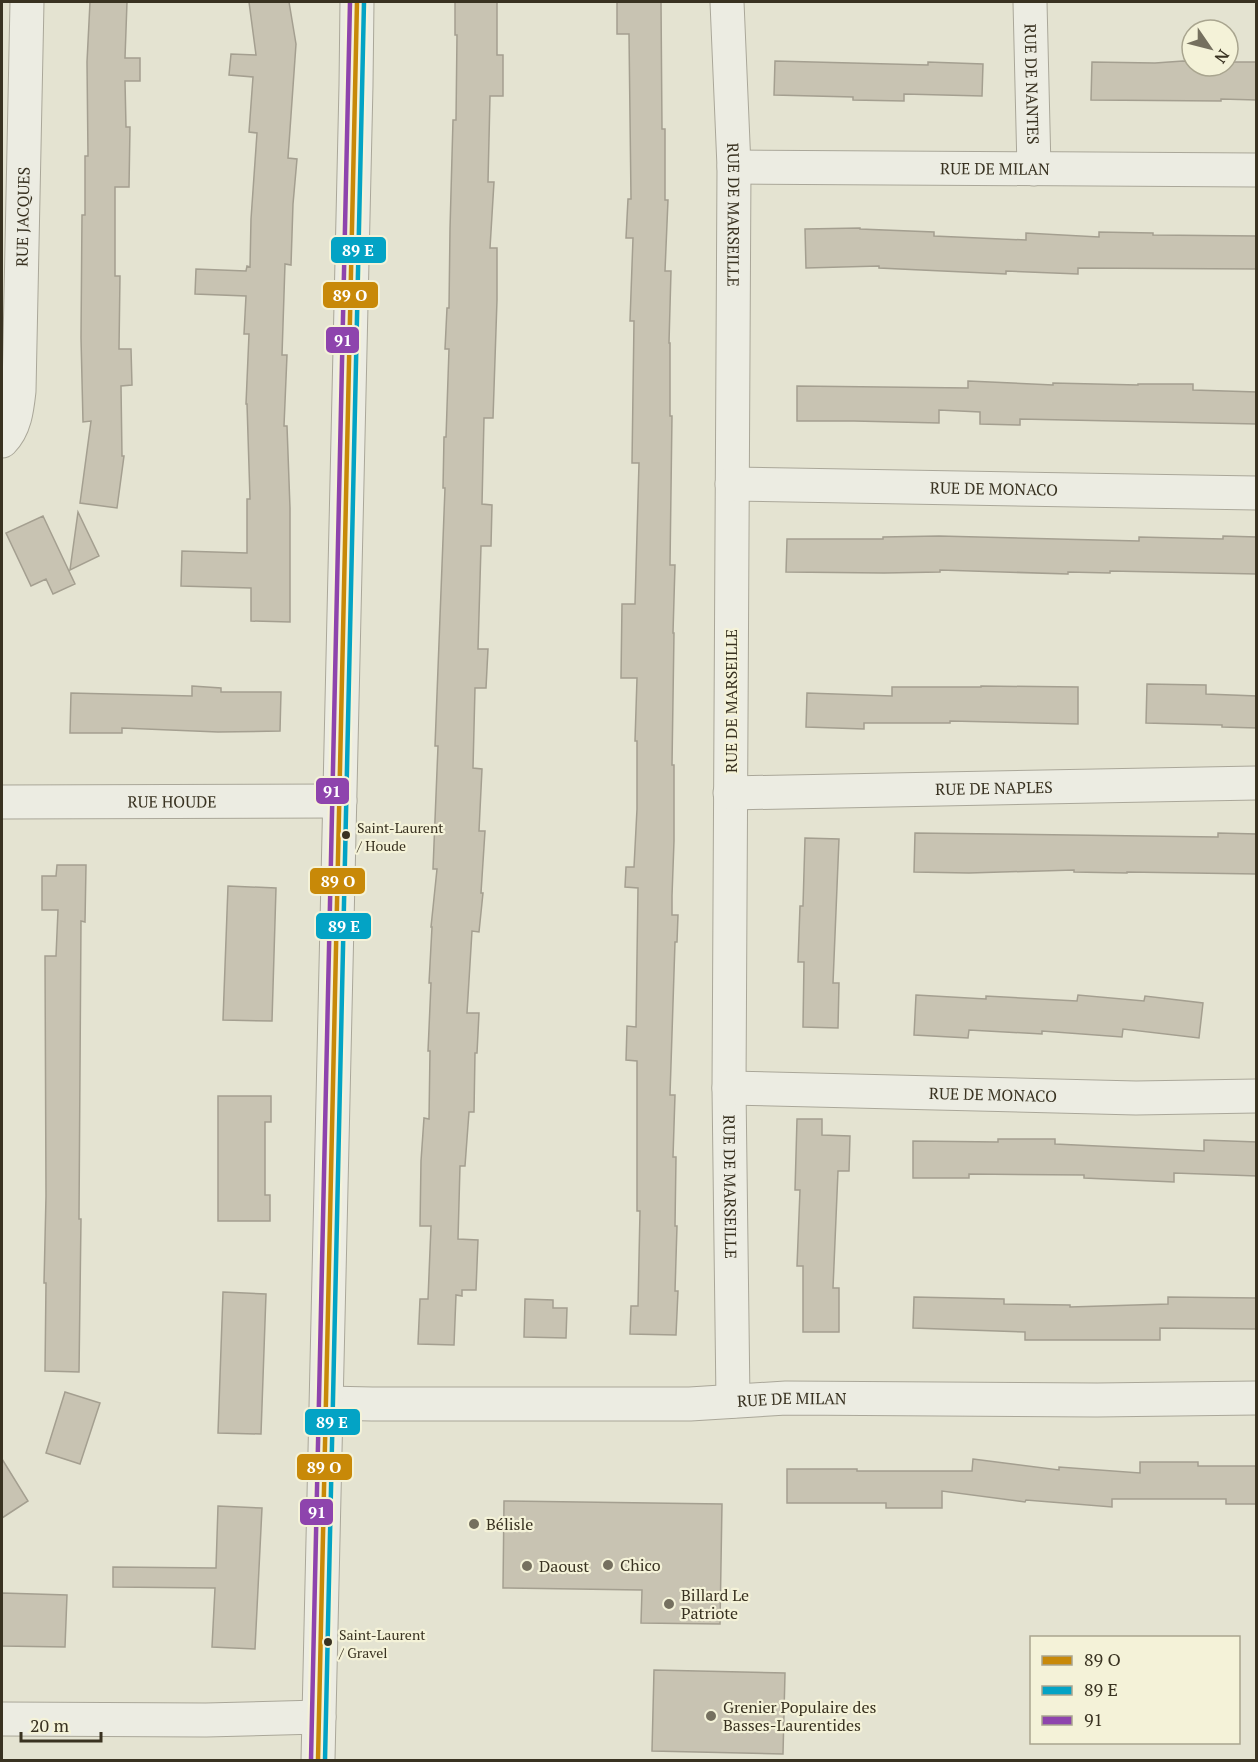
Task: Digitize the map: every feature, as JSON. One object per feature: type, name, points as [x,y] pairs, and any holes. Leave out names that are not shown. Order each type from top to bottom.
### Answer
[{"type":"street","name":"RUE JACQUES","points":[[6,436],[15,417],[19,392],[27,2]]},
{"type":"street","points":[[318,1761],[357,86],[357,2]]},
{"type":"street","name":"RUE DE MARSEILLE","points":[[728,2],[734,167],[729,1088],[733,1401]]},
{"type":"street","name":"RUE DE NANTES","points":[[1030,2],[1034,169]]},
{"type":"street","name":"RUE DE MILAN","points":[[734,167],[1257,170]]},
{"type":"street","name":"RUE DE MONACO","points":[[732,484],[1257,493]]},
{"type":"street","name":"RUE DE NAPLES","points":[[730,793],[1257,783]]},
{"type":"street","name":"RUE HOUDE","points":[[2,802],[340,801]]},
{"type":"street","name":"RUE DE MONACO","points":[[729,1088],[1136,1098],[1257,1096]]},
{"type":"street","name":"RUE DE MILAN","points":[[327,1403],[690,1404],[786,1398],[1097,1400],[1257,1398]]},
{"type":"street","points":[[2,1719],[206,1720],[319,1717]]},
{"type":"building","points":[[90,2],[127,2],[125,58],[140,58],[140,81],[125,81],[126,127],[130,127],[129,187],[115,187],[115,276],[120,276],[119,349],[131,349],[132,385],[121,386],[122,456],[124,456],[117,508],[80,503],[91,421],[83,422],[81,338],[82,215],[85,215],[85,156],[88,156],[87,62]]},
{"type":"building","points":[[249,2],[289,2],[296,44],[288,158],[297,159],[291,265],[285,264],[282,355],[287,355],[284,426],[287,426],[290,508],[290,622],[251,621],[251,588],[181,586],[182,551],[247,553],[247,499],[250,499],[246,404],[249,334],[244,334],[246,296],[195,294],[196,269],[246,271],[247,266],[250,267],[257,133],[249,132],[253,77],[229,75],[231,54],[256,55]]},
{"type":"building","points":[[455,2],[497,2],[497,55],[503,55],[503,96],[490,96],[488,182],[494,182],[490,248],[497,248],[497,300],[493,418],[484,418],[482,504],[492,505],[491,546],[481,546],[478,649],[488,649],[486,688],[475,688],[473,768],[482,769],[479,831],[485,831],[481,893],[483,893],[479,932],[472,931],[467,1013],[479,1013],[477,1053],[475,1053],[474,1112],[469,1112],[465,1166],[460,1166],[458,1239],[478,1240],[476,1290],[462,1290],[462,1296],[456,1295],[454,1345],[418,1344],[420,1299],[428,1299],[431,1226],[420,1226],[421,1161],[424,1118],[429,1119],[430,1051],[428,1051],[431,983],[429,983],[431,927],[437,869],[433,869],[438,746],[435,746],[445,488],[443,488],[444,437],[446,437],[449,349],[445,349],[447,308],[449,308],[453,120],[456,120]]},
{"type":"building","points":[[617,2],[661,2],[662,129],[665,129],[665,200],[668,200],[665,271],[671,271],[670,565],[675,565],[672,915],[678,915],[670,1095],[675,1095],[673,1157],[676,1157],[675,1291],[678,1291],[676,1335],[630,1334],[631,1306],[638,1306],[640,1211],[637,1211],[637,1061],[626,1060],[627,1026],[636,1027],[638,888],[625,887],[626,867],[634,867],[637,809],[637,741],[635,741],[637,678],[621,678],[622,604],[635,604],[639,463],[632,463],[634,321],[630,321],[633,238],[626,238],[628,199],[631,199],[629,34],[617,34]]},
{"type":"building","points":[[775,61],[983,64],[982,96],[904,94],[904,101],[774,95]]},
{"type":"building","points":[[1180,61],[1180,78],[1240,78],[1240,62],[1257,62],[1257,100],[1091,100],[1092,62]]},
{"type":"building","points":[[860,228],[934,232],[934,236],[1026,240],[1026,233],[1099,237],[1099,232],[1257,236],[1257,269],[1078,268],[1078,274],[1006,271],[1006,274],[879,268],[879,266],[806,268],[805,229]]},
{"type":"building","points":[[968,381],[1053,385],[1053,383],[1193,384],[1193,390],[1257,392],[1257,424],[1020,419],[1020,425],[980,424],[980,412],[939,410],[939,423],[797,421],[797,386],[968,388]]},
{"type":"building","points":[[78,512],[99,556],[70,570]]},
{"type":"building","points":[[43,516],[75,584],[53,594],[46,579],[31,586],[6,533]]},
{"type":"building","points":[[939,536],[1139,541],[1139,537],[1223,539],[1223,536],[1257,537],[1257,574],[1110,571],[1110,573],[1068,572],[1068,574],[940,570],[940,572],[884,573],[786,572],[787,539],[883,539],[883,537]]},
{"type":"building","points":[[1147,684],[1206,685],[1206,694],[1257,696],[1257,728],[1146,723]]},
{"type":"building","points":[[192,686],[221,688],[221,692],[281,692],[280,731],[218,732],[122,728],[122,733],[70,733],[71,693],[192,696]]},
{"type":"building","points":[[892,687],[1078,687],[1078,724],[950,721],[950,723],[864,723],[864,729],[806,727],[807,693],[892,696]]},
{"type":"building","points":[[915,833],[1218,837],[1218,833],[1257,834],[1257,874],[1074,872],[1074,870],[914,872]]},
{"type":"building","points":[[805,838],[839,839],[833,983],[839,983],[838,1028],[803,1027],[804,962],[798,962],[800,906],[803,906]]},
{"type":"building","points":[[57,865],[86,865],[85,922],[81,921],[79,1372],[45,1371],[45,956],[56,956],[58,910],[42,910],[42,876],[56,876]]},
{"type":"building","points":[[228,886],[276,888],[272,1021],[223,1020]]},
{"type":"building","points":[[916,995],[1077,1001],[1078,995],[1144,1001],[1145,996],[1203,1003],[1199,1038],[1123,1029],[1122,1037],[1042,1031],[1042,1034],[969,1030],[968,1038],[914,1035]]},
{"type":"building","points":[[218,1096],[271,1096],[271,1122],[265,1122],[265,1195],[270,1195],[270,1221],[218,1221]]},
{"type":"building","points":[[797,1119],[822,1119],[822,1135],[850,1136],[849,1171],[838,1171],[833,1288],[839,1288],[839,1332],[803,1332],[803,1266],[797,1266],[800,1190],[795,1190]]},
{"type":"building","points":[[998,1139],[1055,1139],[1055,1144],[1204,1151],[1204,1140],[1257,1142],[1257,1176],[1174,1173],[1174,1182],[1084,1178],[1084,1175],[969,1174],[969,1178],[913,1178],[913,1141],[998,1142]]},
{"type":"building","points":[[223,1292],[266,1294],[261,1434],[218,1433]]},
{"type":"building","points":[[914,1297],[1004,1299],[1004,1304],[1070,1305],[1070,1307],[1168,1304],[1168,1297],[1257,1298],[1257,1329],[1160,1328],[1160,1340],[1025,1340],[1025,1332],[913,1328]]},
{"type":"building","points":[[525,1299],[553,1300],[553,1308],[567,1308],[566,1338],[524,1337]]},
{"type":"building","points":[[65,1392],[100,1403],[80,1464],[46,1453]]},
{"type":"building","points":[[2,1459],[28,1501],[2,1518]]},
{"type":"building","points":[[973,1459],[1059,1470],[1059,1467],[1140,1473],[1140,1462],[1198,1462],[1198,1466],[1257,1466],[1257,1504],[1226,1504],[1226,1499],[1112,1499],[1112,1507],[1026,1500],[1025,1502],[942,1491],[942,1508],[886,1508],[886,1503],[787,1503],[787,1469],[972,1471]]},
{"type":"building","points":[[504,1501],[722,1504],[720,1624],[641,1623],[642,1590],[503,1588]]},
{"type":"building","points":[[218,1506],[262,1508],[255,1649],[212,1647],[215,1588],[113,1587],[113,1567],[216,1568]]},
{"type":"building","points":[[2,1593],[67,1595],[65,1647],[2,1646]]},
{"type":"building","points":[[654,1670],[785,1673],[783,1754],[652,1751]]},
{"type":"transit line","name":"91","points":[[311,1760],[350,2]]},
{"type":"transit line","points":[[318,1760],[357,2]]},
{"type":"transit line","points":[[325,1760],[364,2]]},
{"type":"place","name":"Saint-Laurent / Houde","points":[[346,835]]},
{"type":"place","name":"Bélisle","points":[[474,1524]]},
{"type":"place","name":"Chico","points":[[608,1565]]},
{"type":"place","name":"Daoust","points":[[527,1566]]},
{"type":"place","name":"Billard Le Patriote","points":[[669,1604]]},
{"type":"place","name":"Saint-Laurent / Gravel","points":[[328,1642]]},
{"type":"place","name":"Grenier Populaire des Basses-Laurentides","points":[[711,1716]]}]
